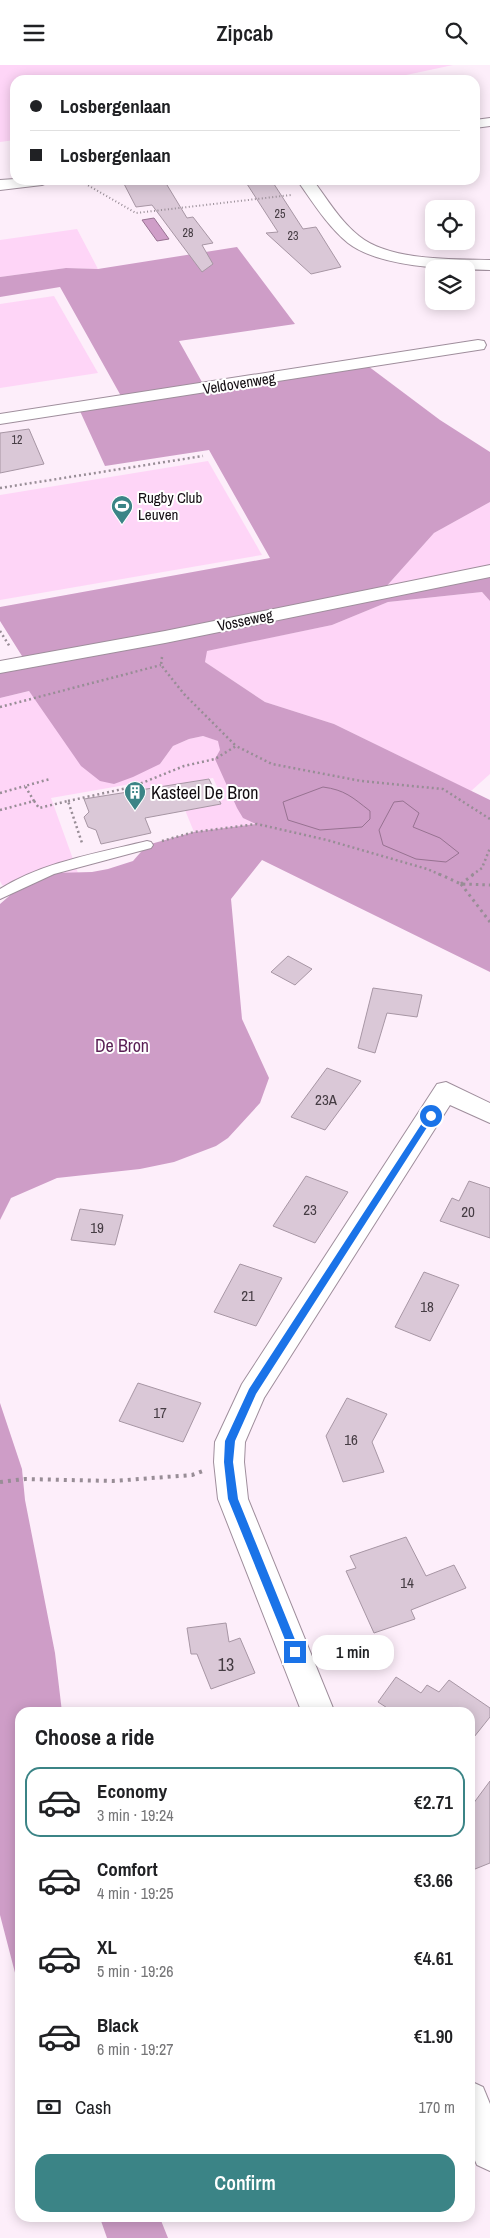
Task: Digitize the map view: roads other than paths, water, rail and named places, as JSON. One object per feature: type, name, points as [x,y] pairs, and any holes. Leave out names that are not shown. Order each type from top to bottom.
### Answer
[{"type":"street","points":[[310,186],[354,239],[368,248],[397,256],[490,265]]},
{"type":"street","name":"Veldovenweg","points":[[0,419],[478,345]]},
{"type":"street","name":"Vosseweg","points":[[0,667],[165,637],[490,571]]},
{"type":"street","points":[[317,1707],[233,1499],[229,1462],[230,1441],[252,1392],[446,1091],[490,1114]]},
{"type":"street","points":[[475,2113],[490,2152]]},
{"type":"lane","points":[[0,895],[8,889],[42,874],[147,845]]},
{"type":"place","name":"Rugby Club Leuven","points":[[122,525]]},
{"type":"place","name":"Kasteel De Bron","points":[[135,811]]},
{"type":"park label","name":"De Bron","points":[[122,1045]]}]
